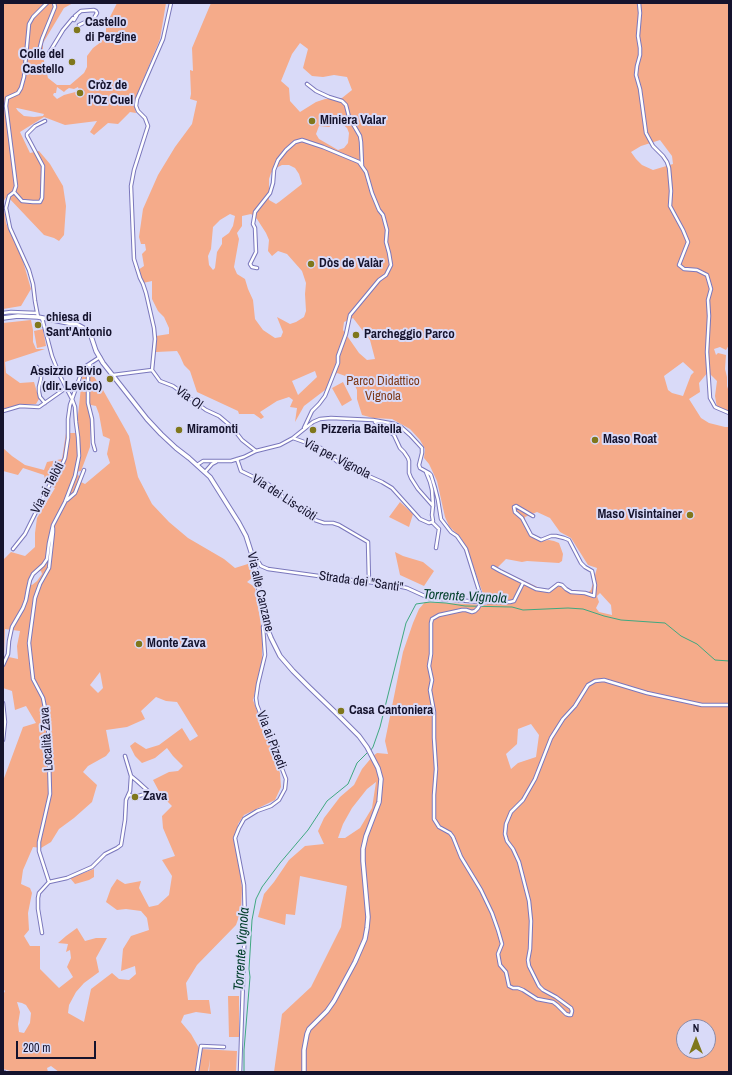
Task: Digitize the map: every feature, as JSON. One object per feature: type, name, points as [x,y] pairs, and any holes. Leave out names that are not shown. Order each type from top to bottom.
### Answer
[{"type":"main road","name":"Via alle Canzane","points":[[3,318],[39,316],[78,325],[87,330],[100,357],[161,434],[210,476],[240,523],[250,548],[254,561],[265,624],[280,656],[309,688],[359,736],[367,747],[378,768],[381,779],[379,802],[366,836],[362,861],[368,928],[360,951],[334,1001],[327,1011],[309,1028],[304,1050],[304,1072]]},
{"type":"street","points":[[3,665],[8,654],[12,627],[23,608],[30,580],[33,574],[47,559],[53,525],[66,502],[75,476],[79,456],[75,407],[52,356],[39,316],[29,270],[10,228],[6,208],[9,196],[14,192],[16,186],[6,106],[7,98],[18,93],[21,88],[24,77],[29,24],[32,17],[47,3]]},
{"type":"street","points":[[54,3],[55,7],[40,47],[39,53],[41,56],[44,57],[49,54],[63,30],[78,12],[96,10],[97,12],[94,18],[79,25]]},
{"type":"street","points":[[113,375],[152,370],[155,339],[154,328],[146,293],[134,259],[131,186],[134,170],[148,126],[145,118],[138,111],[136,106],[137,99],[163,39],[171,3]]},
{"type":"street","points":[[640,3],[638,36],[640,55],[636,66],[636,75],[640,89],[646,133],[653,146],[667,162],[671,191],[670,206],[688,242],[679,266],[684,269],[697,270],[707,275],[711,289],[708,300],[709,316],[707,352],[710,398],[715,407],[729,414]]},
{"type":"street","points":[[307,84],[316,91],[342,101],[346,105],[349,117],[360,136],[362,167]]},
{"type":"street","points":[[14,192],[22,201],[40,202],[42,198],[43,166],[27,134],[35,126],[45,121]]},
{"type":"street","points":[[257,268],[252,267],[250,264],[256,252],[253,224],[255,212],[270,193],[274,170],[278,160],[289,146],[302,140],[359,162],[366,172],[372,193],[379,210],[383,215],[387,230],[386,242],[391,266],[386,275],[379,280],[350,315],[346,334],[338,356],[338,363],[325,396],[312,410],[303,430]]},
{"type":"street","points":[[3,313],[11,312],[39,316]]},
{"type":"street","name":"Via ai Telòti","points":[[13,549],[25,534],[50,484],[59,472],[65,458],[70,405],[83,368],[100,357]]},
{"type":"street","points":[[91,364],[88,378],[88,403],[92,419],[93,443],[95,450]]},
{"type":"street","points":[[36,367],[41,374],[39,387],[40,397],[45,403]]},
{"type":"street","name":"Via Ol","points":[[152,370],[160,381],[173,386],[206,410],[219,416],[232,427],[242,440],[256,451]]},
{"type":"street","points":[[3,411],[20,406],[39,407],[66,388]]},
{"type":"street","points":[[198,465],[203,461],[228,462],[256,451],[280,445],[293,438],[313,422],[320,419],[331,418],[372,420],[394,424],[401,427],[422,448],[419,465],[420,468],[430,475],[436,488],[441,519],[451,532],[457,536],[466,549],[481,597],[481,603],[475,611],[472,612],[462,610],[432,618],[431,654],[429,666],[432,680],[430,690],[434,712],[436,769],[434,819],[439,827],[450,833],[453,837],[461,857],[481,890],[492,913],[502,944],[498,954],[500,965],[506,972],[509,986],[523,990],[537,999],[548,1000],[557,1005],[569,1016],[572,1013],[571,1008],[543,990],[539,986],[529,966],[528,960],[531,921],[529,901],[519,862],[507,841],[505,834],[506,824],[512,812],[523,800],[536,779],[551,738],[563,719],[575,706],[588,685],[595,681],[604,680],[647,693],[702,705],[729,705]]},
{"type":"street","points":[[372,420],[394,435],[400,448],[408,458],[409,473],[411,478],[418,489],[433,506]]},
{"type":"street","name":"Via per Vignola","points":[[293,438],[321,448],[340,463],[392,488],[420,519],[429,523],[432,522]]},
{"type":"street","name":"Via dei Lis-ciòti","points":[[237,459],[241,471],[268,484],[281,494],[288,502],[315,520],[339,525],[366,540],[368,544],[369,582]]},
{"type":"street","points":[[205,472],[212,464],[216,462]]},
{"type":"street","points":[[66,502],[74,493],[84,470]]},
{"type":"street","points":[[426,471],[430,482],[433,506],[432,522],[439,529],[436,548]]},
{"type":"street","points":[[493,567],[500,572],[536,589],[549,591],[558,584],[562,585],[571,592],[585,593],[594,596],[595,585],[592,571],[585,567],[581,562],[569,540],[551,536],[541,540],[531,535],[522,518],[515,512],[514,507],[516,506],[533,516]]},
{"type":"street","name":"Località Zava","points":[[49,882],[40,852],[39,842],[50,794],[48,723],[44,698],[32,679],[29,643],[35,598],[40,584],[50,568],[53,528]]},
{"type":"street","name":"Strada dei \"Santi\"","points":[[250,548],[261,566],[268,569],[407,588],[429,598],[481,603],[514,601],[523,583]]},
{"type":"street","name":"Via ai Pizedi","points":[[240,1072],[245,904],[244,885],[236,838],[244,819],[257,811],[271,806],[279,800],[285,789],[286,779],[257,705],[256,698],[265,656],[263,627],[265,624]]},
{"type":"street","points":[[3,703],[5,722],[3,740]]},
{"type":"street","points":[[42,932],[38,909],[39,893],[49,882],[67,878],[92,868],[104,854],[117,848],[121,844],[126,800],[129,794],[131,776],[125,756]]},
{"type":"street","points":[[129,794],[138,796],[148,792],[131,776]]},
{"type":"street","points":[[197,1072],[201,1046],[224,1047]]},
{"type":"green space","points":[[3,3],[73,3],[64,8],[43,43],[43,57],[48,78],[57,85],[70,85],[84,73],[87,67],[87,56],[106,36],[106,25],[117,3],[166,3],[160,39],[134,102],[136,113],[130,112],[118,124],[108,123],[94,135],[90,132],[97,121],[65,125],[44,117],[20,132],[30,153],[39,151],[50,164],[63,186],[66,206],[64,235],[59,241],[44,235],[7,196],[3,202]],"holes":[[[57,87],[64,92],[69,88],[74,89],[78,87],[79,91],[64,95],[57,99],[53,95],[56,93]],[[17,108],[44,114],[43,116],[34,117],[24,116]]]},
{"type":"green space","name":"Parco Didattico Vignola","points":[[211,3],[729,3],[729,345],[726,350],[720,347],[714,349],[716,355],[718,353],[726,355],[725,369],[729,392],[729,411],[717,408],[715,396],[717,381],[708,372],[699,383],[700,392],[689,399],[701,418],[709,423],[729,427],[729,1072],[305,1072],[305,1050],[310,1029],[321,1018],[342,989],[368,928],[364,849],[377,812],[381,779],[373,756],[377,753],[388,754],[385,741],[403,652],[413,623],[419,609],[425,602],[487,605],[467,549],[461,538],[449,526],[445,517],[437,481],[429,464],[424,458],[425,449],[420,440],[410,429],[392,419],[373,418],[362,415],[357,399],[357,390],[351,378],[337,373],[325,390],[304,406],[295,422],[297,408],[290,407],[293,400],[289,397],[277,401],[260,412],[264,417],[261,419],[254,414],[239,414],[238,411],[197,392],[190,371],[184,365],[177,351],[156,352],[156,336],[169,334],[169,328],[164,317],[158,311],[152,299],[152,281],[143,283],[138,270],[144,266],[142,254],[146,250],[145,244],[141,244],[139,237],[143,209],[158,175],[175,147],[192,124],[197,101],[190,99],[190,70],[193,71],[192,48]],"holes":[[[300,43],[308,49],[303,68],[312,76],[323,77],[334,75],[347,77],[352,90],[342,98],[325,99],[316,102],[300,112],[290,101],[289,88],[281,81],[292,54]],[[339,121],[347,128],[349,133],[348,143],[344,148],[338,150],[319,139],[316,134],[319,126],[329,127]],[[660,140],[672,156],[673,164],[653,170],[642,165],[631,152],[641,146]],[[282,165],[289,165],[295,168],[299,174],[302,184],[276,204],[269,200],[269,179],[271,173]],[[230,214],[235,216],[233,226],[229,233],[222,238],[222,244],[217,252],[215,268],[213,270],[209,265],[208,256],[211,249],[213,227],[220,220]],[[251,214],[257,219],[266,233],[269,240],[268,251],[272,256],[278,251],[287,254],[302,271],[306,283],[306,311],[304,317],[290,324],[277,317],[283,332],[281,337],[275,338],[263,330],[255,319],[253,300],[245,279],[237,274],[234,267],[239,239],[237,233],[242,226],[242,216]],[[353,318],[370,340],[375,359],[367,360],[359,353],[343,330],[344,322]],[[683,362],[694,372],[691,375],[683,396],[672,393],[668,390],[664,376]],[[315,371],[317,377],[298,395],[292,381]],[[537,512],[550,518],[560,532],[571,538],[588,565],[597,568],[591,590],[585,595],[574,594],[559,586],[546,591],[497,568],[506,559],[522,562],[559,563],[562,561],[563,554],[559,543],[549,540],[541,541],[529,534],[525,526],[525,517]],[[600,593],[611,605],[612,615],[599,612],[596,608],[599,602],[597,596]],[[531,724],[539,735],[536,757],[518,763],[511,769],[506,754],[517,744],[518,729]]]},
{"type":"green space","points":[[3,202],[6,223],[22,258],[31,289],[21,306],[3,309]]},
{"type":"green space","points":[[31,320],[33,342],[36,349],[45,349],[5,362],[6,373],[20,383],[34,382],[39,399],[36,404],[20,405],[3,409],[3,323]]},
{"type":"green space","points":[[43,329],[46,346],[37,348],[34,331]]},
{"type":"green space","points":[[88,368],[103,390],[129,436],[138,477],[152,504],[169,522],[188,538],[224,559],[235,568],[251,563],[253,577],[247,582],[255,587],[262,632],[262,663],[253,700],[280,773],[281,787],[275,800],[244,815],[238,824],[236,844],[242,888],[241,911],[236,925],[197,965],[186,983],[188,1000],[209,1000],[211,1014],[196,1012],[184,1015],[181,1022],[191,1034],[199,1048],[195,1072],[59,1072],[51,1066],[47,1068],[48,1072],[15,1072],[3,1069],[3,995],[5,991],[3,989],[3,781],[23,727],[36,723],[26,706],[15,710],[12,691],[3,688],[3,560],[11,552],[25,556],[35,547],[37,518],[55,488],[47,484],[44,475],[23,468],[18,475],[3,471],[3,448],[25,465],[44,470],[47,462],[62,459],[66,433],[78,433],[77,424],[83,369]],"holes":[[[91,405],[96,406],[103,436],[110,439],[107,454],[110,463],[85,484],[79,481],[79,476],[75,472],[81,471],[90,447]],[[41,571],[42,574],[37,581],[32,585],[27,583],[32,572]],[[5,629],[20,631],[17,646],[18,659],[4,656]],[[100,672],[103,688],[98,693],[90,685]],[[156,697],[166,701],[177,702],[198,736],[190,741],[182,728],[159,745],[146,749],[135,742],[130,746],[135,756],[142,763],[155,758],[167,748],[183,766],[178,771],[169,772],[153,780],[161,795],[172,806],[162,816],[163,828],[175,856],[162,860],[172,876],[169,895],[158,905],[149,907],[139,888],[141,881],[125,884],[117,879],[111,888],[106,902],[117,910],[126,909],[141,911],[147,918],[149,930],[131,936],[123,949],[121,971],[135,966],[136,974],[129,980],[119,979],[112,973],[91,989],[84,1022],[68,1013],[69,1005],[76,992],[84,983],[99,972],[96,958],[107,938],[96,938],[85,941],[77,928],[58,943],[68,944],[66,952],[70,950],[71,958],[67,967],[73,977],[59,988],[40,969],[40,946],[30,946],[24,936],[29,930],[28,913],[32,893],[30,888],[21,884],[23,870],[33,847],[41,848],[51,842],[59,829],[92,802],[97,785],[83,772],[88,766],[106,756],[110,751],[106,730],[127,727],[145,719],[141,711]],[[17,1002],[26,1005],[31,1013],[30,1023],[24,1033],[19,1032],[18,1024],[20,1012]]]},
{"type":"green space","points":[[343,382],[352,400],[342,406],[332,388]]},
{"type":"green space","points":[[400,502],[413,514],[409,527],[389,517]]},
{"type":"green space","points":[[395,552],[423,562],[434,571],[424,586],[400,575]]},
{"type":"green space","points":[[372,757],[380,779],[378,802],[362,849],[367,917],[364,939],[333,1001],[306,1034],[303,1072],[274,1072],[282,1014],[311,987],[341,927],[347,886],[300,876],[295,915],[286,914],[285,925],[258,917],[264,894],[289,860],[305,846],[324,844],[318,831],[324,818],[340,797],[354,785],[362,769]],"holes":[[[376,782],[372,808],[360,828],[345,838],[338,838],[343,824],[352,808],[367,789]]]},
{"type":"green space","points":[[94,869],[94,877],[89,880],[75,884],[70,878]]},
{"type":"green space","points":[[228,996],[239,996],[239,1037],[229,1037]]},
{"type":"green space","points":[[200,1049],[237,1051],[236,1072],[209,1072],[210,1059],[208,1072],[199,1072]]},
{"type":"waterway","name":"Torrente Vignola","points":[[371,750],[380,727],[406,623],[416,604],[430,602],[465,606],[512,607],[523,610],[568,608],[583,609],[621,620],[665,623],[681,636],[697,644],[715,660],[729,661]]},
{"type":"waterway","name":"Torrente Vignola","points":[[244,1072],[252,920],[256,899],[262,887],[308,830],[327,801],[348,784],[357,763],[368,752]]},
{"type":"place","name":"Castello di Pergine","points":[[77,30]]},
{"type":"place","name":"Colle del Castello","points":[[72,62]]},
{"type":"place","name":"Cròz de l'Oz Cuel","points":[[80,93]]},
{"type":"place","name":"Miniera Valar","points":[[312,121]]},
{"type":"place","name":"Dòs de Valàr","points":[[311,264]]},
{"type":"place","name":"chiesa di Sant'Antonio","points":[[38,325]]},
{"type":"place","name":"Parcheggio Parco","points":[[356,335]]},
{"type":"place","name":"Assizzio Bivio (dir. Levico)","points":[[110,379]]},
{"type":"place","name":"Miramonti","points":[[179,430]]},
{"type":"place","name":"Pizzeria Baitella","points":[[313,430]]},
{"type":"place","name":"Maso Roat","points":[[595,440]]},
{"type":"place","name":"Maso Visintainer","points":[[690,515]]},
{"type":"place","name":"Monte Zava","points":[[139,644]]},
{"type":"place","name":"Casa Cantoniera","points":[[341,711]]},
{"type":"place","name":"Zava","points":[[135,797]]}]
